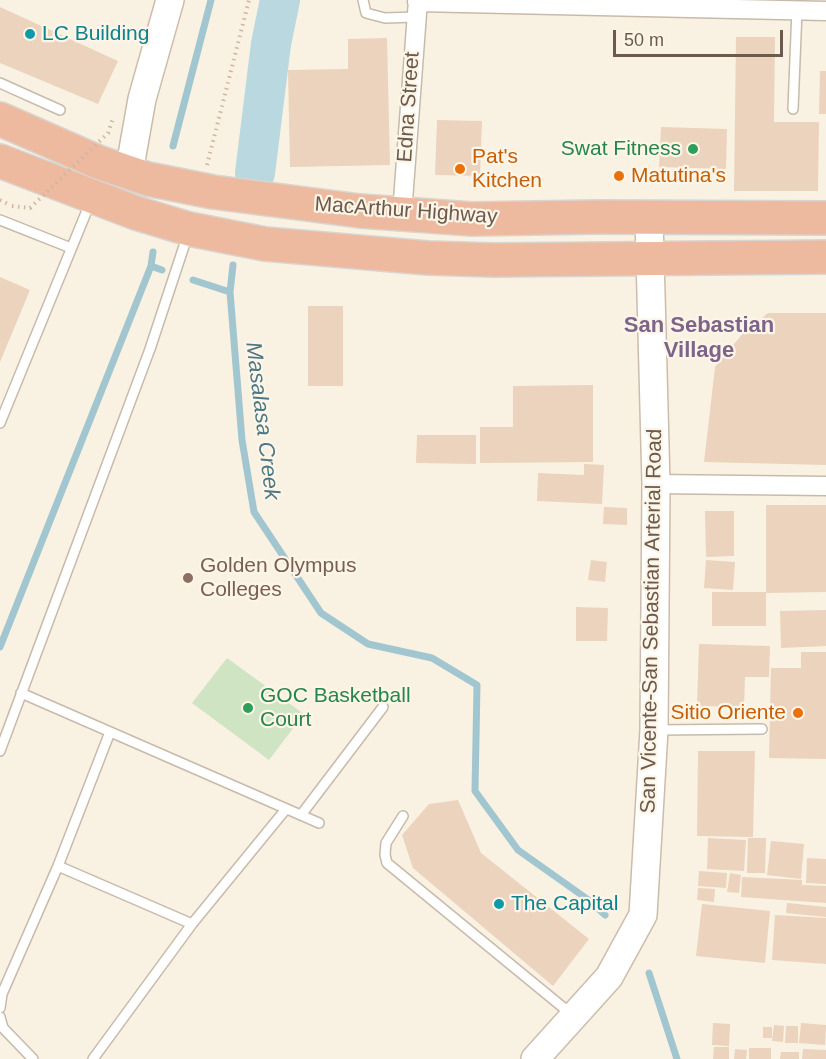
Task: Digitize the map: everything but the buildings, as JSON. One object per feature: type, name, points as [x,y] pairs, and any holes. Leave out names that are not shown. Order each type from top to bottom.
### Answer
[{"type":"highway","name":"MacArthur Highway","points":[[0,119],[98,162],[148,179],[200,190],[350,210],[472,219],[826,218]]},
{"type":"highway","name":"MacArthur Highway","points":[[0,161],[92,198],[189,229],[265,244],[428,258],[826,257]]},
{"type":"street","points":[[129,172],[142,99],[170,0]]},
{"type":"street","points":[[417,6],[651,4],[826,11]]},
{"type":"street","name":"Edna Street","points":[[402,214],[417,6]]},
{"type":"street","name":"San Vicente-San Sebastian Arterial Road","points":[[535,1059],[609,977],[643,915],[654,730],[656,484],[649,218]]},
{"type":"street","points":[[656,484],[826,486]]},
{"type":"lane","points":[[363,0],[366,13],[385,18],[417,6]]},
{"type":"lane","points":[[794,109],[797,10]]},
{"type":"lane","points":[[0,82],[60,110]]},
{"type":"lane","points":[[0,423],[92,198]]},
{"type":"lane","points":[[0,220],[71,248]]},
{"type":"lane","points":[[0,751],[150,349],[189,229]]},
{"type":"lane","points":[[21,693],[319,823]]},
{"type":"lane","points":[[301,815],[384,707]]},
{"type":"lane","points":[[654,730],[762,729]]},
{"type":"lane","points":[[0,1008],[2,994],[58,867],[110,732]]},
{"type":"lane","points":[[93,1059],[192,924],[286,808]]},
{"type":"lane","points":[[403,816],[386,843],[384,855],[387,863],[573,1016]]},
{"type":"lane","points":[[58,867],[192,924]]},
{"type":"lane","points":[[0,1017],[3,1028],[33,1059]]},
{"type":"path","points":[[200,190],[249,0]]},
{"type":"path","points":[[0,200],[12,206],[30,208],[108,133],[113,118]]},
{"type":"green space","name":"GOC Basketball Court","points":[[227,658],[304,714],[269,760],[192,703]]},
{"type":"waterway","points":[[173,146],[211,0]]},
{"type":"waterway","points":[[255,173],[271,44],[280,0]]},
{"type":"waterway","points":[[0,647],[151,266],[153,252]]},
{"type":"waterway","name":"Masalasa Creek","points":[[233,265],[230,292],[242,440],[254,512],[321,613],[368,644],[432,658],[477,685],[475,791],[518,850],[590,901],[605,915]]},
{"type":"waterway","points":[[151,266],[162,270]]},
{"type":"waterway","points":[[193,280],[230,292]]},
{"type":"waterway","name":"Masalasa Creek","points":[[649,973],[677,1059]]},
{"type":"place","name":"LC Building","points":[[30,34]]},
{"type":"place","name":"Swat Fitness","points":[[693,149]]},
{"type":"place","name":"Pat's Kitchen","points":[[460,169]]},
{"type":"place","name":"Matutina's","points":[[619,176]]},
{"type":"place","name":"Golden Olympus Colleges","points":[[188,578]]},
{"type":"place","name":"GOC Basketball Court","points":[[248,708]]},
{"type":"place","name":"Sitio Oriente","points":[[798,713]]},
{"type":"place","name":"The Capital","points":[[499,904]]},
{"type":"district","name":"San Sebastian Village","points":[[699,338]]}]
